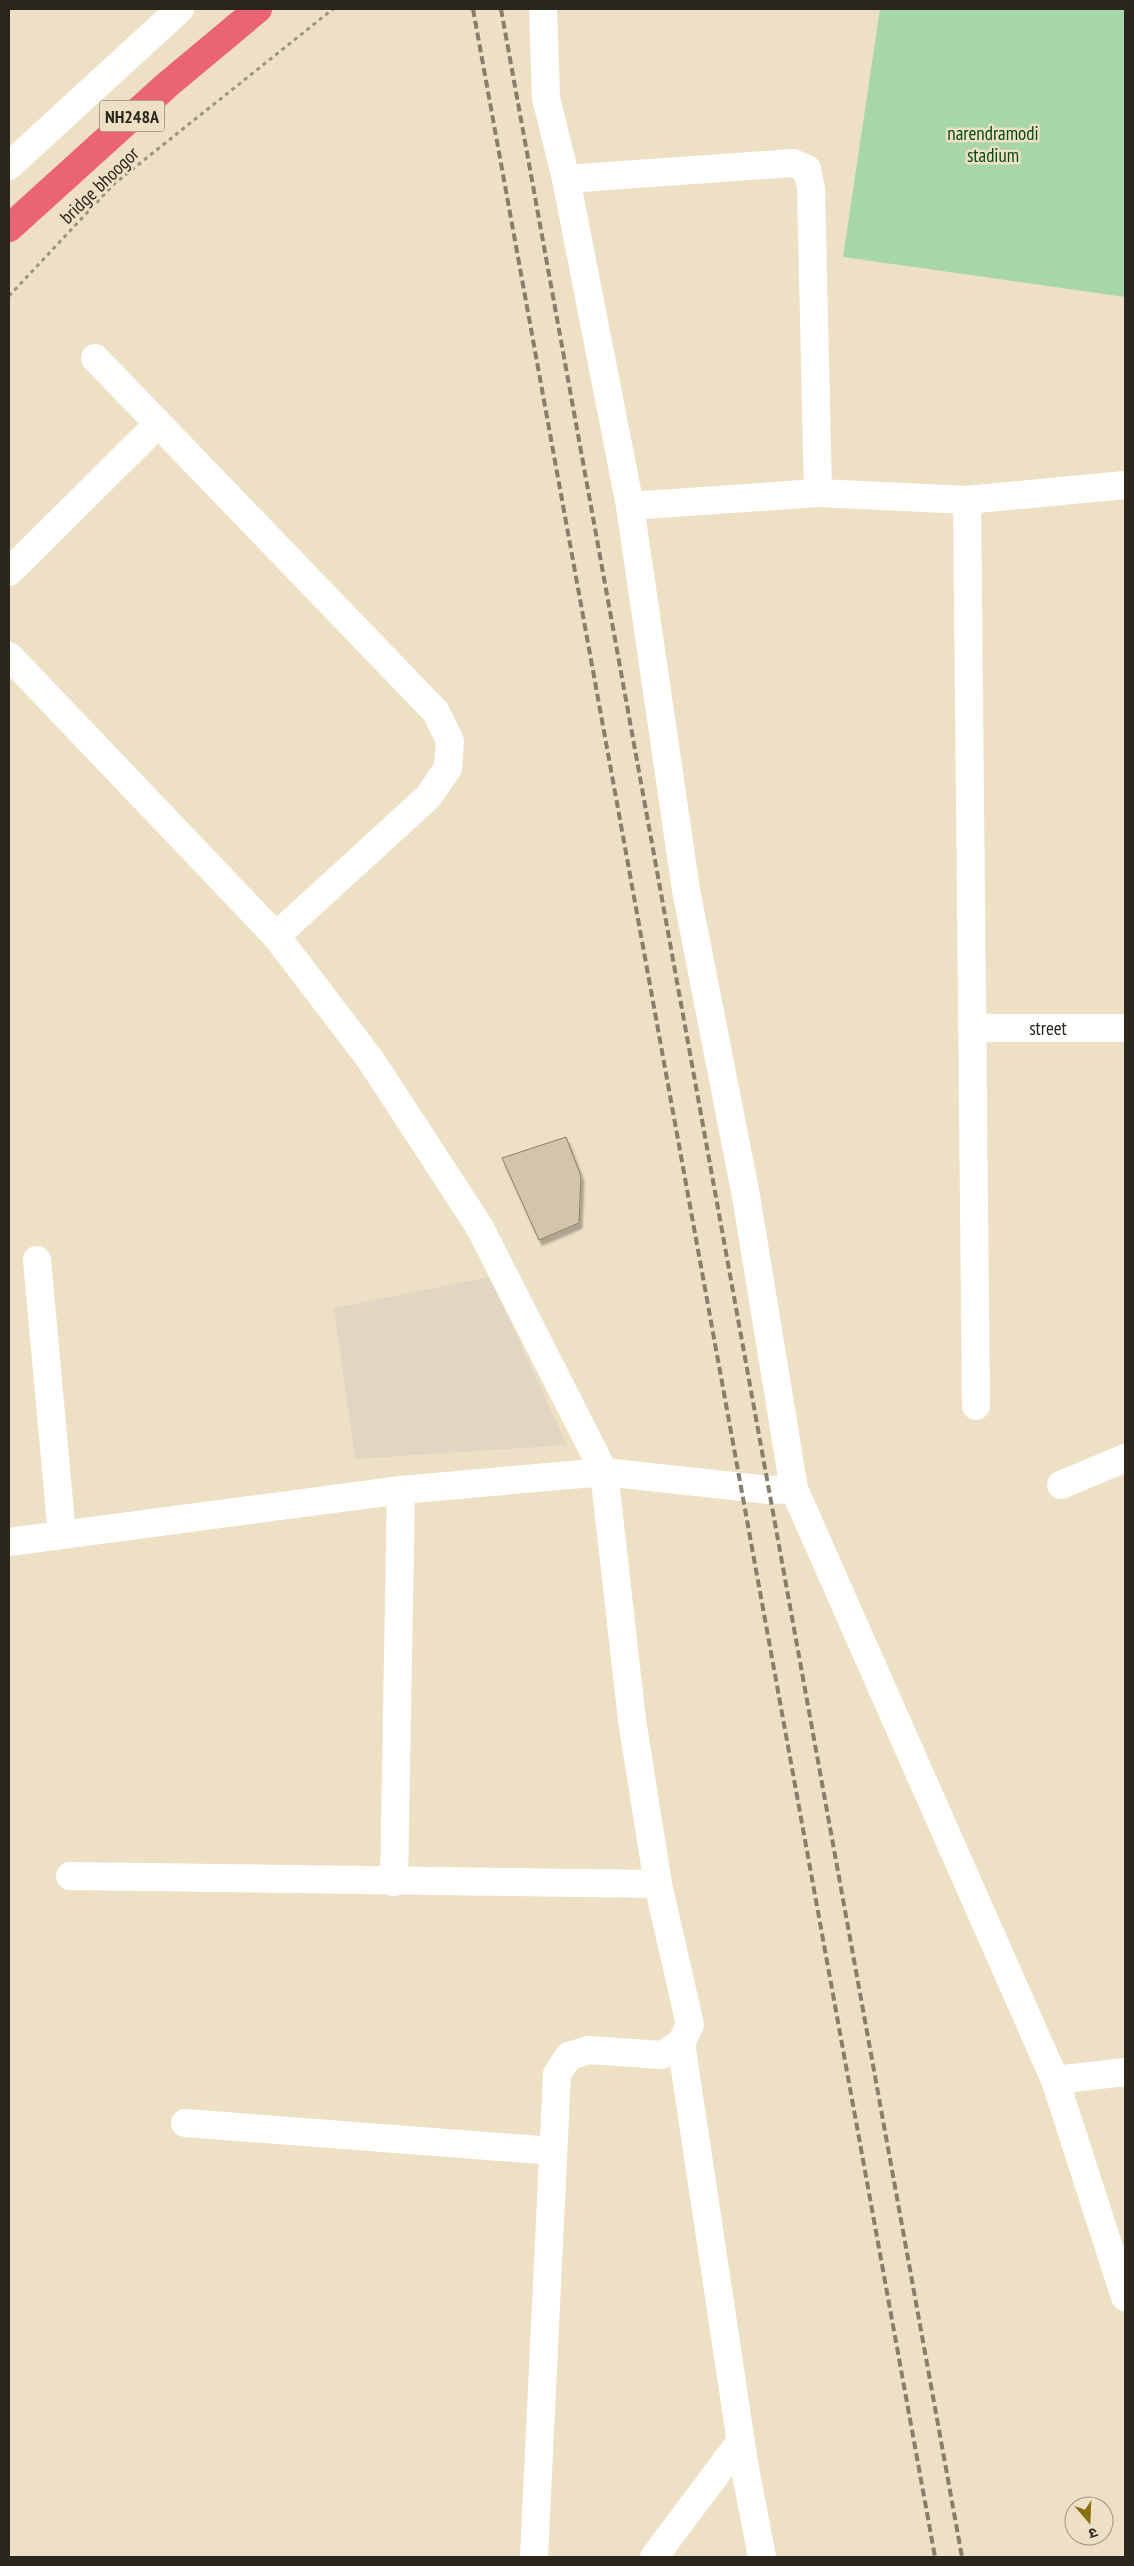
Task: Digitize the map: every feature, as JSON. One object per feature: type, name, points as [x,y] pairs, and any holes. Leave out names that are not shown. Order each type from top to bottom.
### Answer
[{"type":"highway","name":"NH248A","points":[[9,228],[167,84],[258,9]]},
{"type":"street","points":[[9,166],[180,9]]},
{"type":"street","points":[[543,9],[546,98],[566,179],[630,506],[686,890],[746,1196],[794,1489],[1055,2080],[1125,2296]]},
{"type":"street","points":[[566,179],[793,163],[807,169],[810,189],[818,493]]},
{"type":"street","points":[[95,358],[436,712],[450,741],[448,768],[428,797],[276,936]]},
{"type":"street","points":[[9,572],[158,424]]},
{"type":"street","points":[[630,506],[818,493],[967,500],[1125,485]]},
{"type":"street","points":[[967,500],[976,1406]]},
{"type":"street","points":[[9,656],[276,936],[370,1059],[479,1226],[604,1472],[632,1720],[658,1884],[690,2026],[681,2043],[662,2055],[589,2050],[569,2056],[557,2074],[534,2557]]},
{"type":"street","name":"street","points":[[972,1028],[1125,1028]]},
{"type":"street","points":[[36,1260],[62,1535]]},
{"type":"street","points":[[1061,1484],[1125,1458]]},
{"type":"street","points":[[9,1542],[400,1490],[604,1472],[770,1490],[794,1489]]},
{"type":"street","points":[[394,1882],[400,1490]]},
{"type":"street","points":[[70,1876],[394,1882],[658,1884]]},
{"type":"street","points":[[681,2043],[741,2441],[762,2557]]},
{"type":"street","points":[[1055,2080],[1125,2072]]},
{"type":"street","points":[[185,2123],[554,2151]]},
{"type":"street","points":[[654,2557],[741,2441]]},
{"type":"path","name":"bridge bhoogor","points":[[9,296],[114,184],[333,9]]},
{"type":"shaded area","points":[[490,1277],[567,1445],[355,1459],[334,1308]]},
{"type":"green space","name":"narendramodi stadium","points":[[880,9],[1125,9],[1125,297],[843,257]]},
{"type":"building","points":[[566,1137],[581,1176],[579,1223],[539,1240],[502,1158]]},
{"type":"railway","points":[[473,9],[935,2557]]},
{"type":"railway","points":[[501,9],[962,2557]]}]
